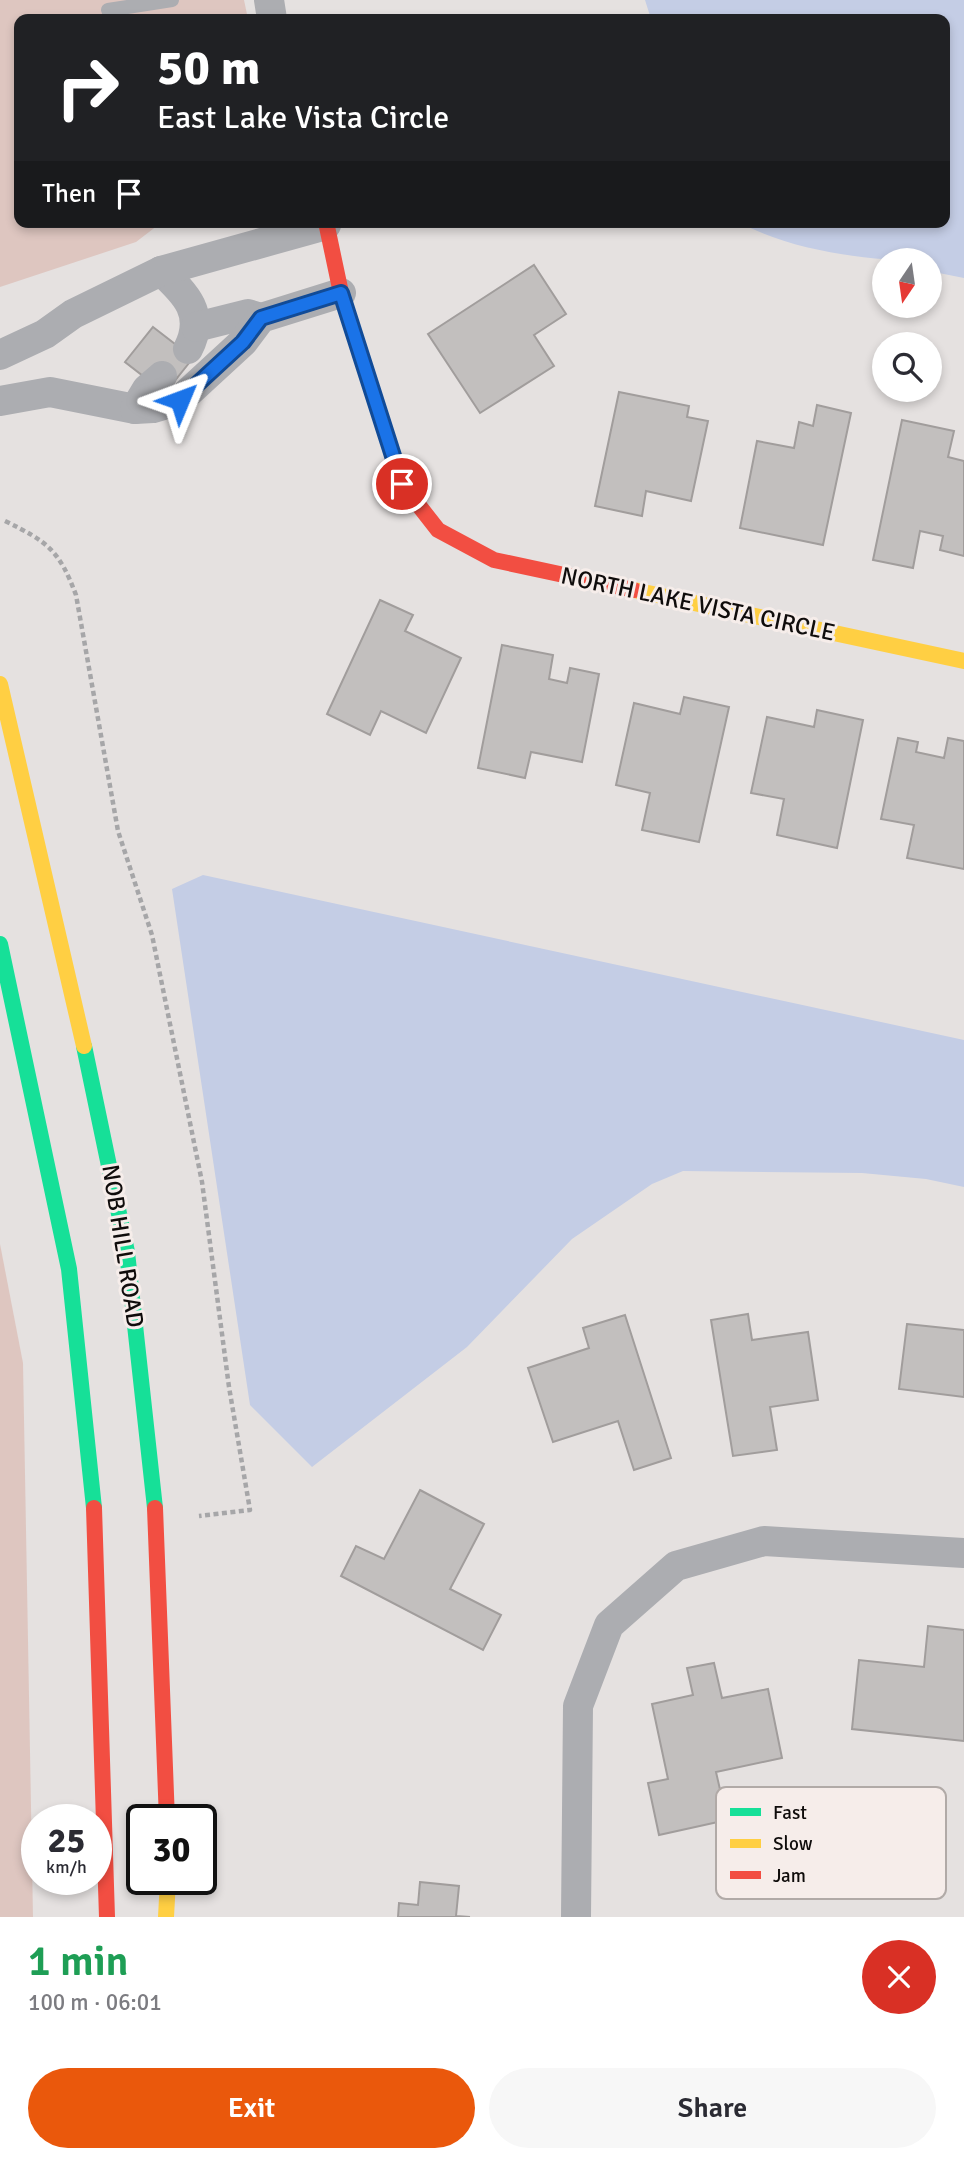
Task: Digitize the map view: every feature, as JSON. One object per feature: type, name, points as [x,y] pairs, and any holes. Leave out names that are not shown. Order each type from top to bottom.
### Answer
[{"type":"main road","points":[[327,228],[341,293]]},
{"type":"main road","name":"NORTH LAKE VISTA CIRCLE","points":[[341,293],[402,484],[438,530],[494,560],[964,661]]},
{"type":"main road","name":"NOB HILL ROAD","points":[[0,684],[99,1110],[127,1252],[146,1408],[158,1546],[166,1804]]},
{"type":"main road","points":[[0,944],[69,1269],[87,1421],[98,1550],[107,1917]]},
{"type":"main road","points":[[166,1917],[167,1895]]},
{"type":"street","points":[[0,355],[45,334],[73,314],[161,271],[309,228]]},
{"type":"street","points":[[161,271],[192,304],[192,338],[248,314],[261,318],[341,293]]},
{"type":"street","points":[[0,401],[50,392],[135,409],[153,408],[180,400],[243,342],[261,318]]},
{"type":"street","points":[[135,409],[147,389],[162,376]]},
{"type":"street","points":[[576,1917],[578,1706],[609,1625],[676,1566],[764,1541],[964,1553]]},
{"type":"lane","points":[[108,10],[172,0]]},
{"type":"path","points":[[5,521],[38,537],[63,561],[76,595],[118,831],[152,935],[202,1182],[229,1387],[245,1467],[250,1510],[199,1516]]},
{"type":"shaded area","points":[[0,0],[244,0],[247,14],[14,14],[14,228],[154,228],[136,242],[0,287]]},
{"type":"shaded area","points":[[0,1244],[23,1363],[31,1804],[21,1804],[21,1895],[33,1895],[33,1917],[0,1917]]},
{"type":"water","points":[[645,0],[964,0],[964,278],[942,274],[942,248],[872,248],[872,258],[806,247],[752,228],[950,228],[950,14],[649,14]]},
{"type":"water","points":[[203,875],[964,1040],[964,1187],[926,1179],[862,1173],[683,1171],[652,1184],[572,1239],[467,1347],[312,1467],[250,1405],[172,889]]},
{"type":"building","points":[[534,265],[566,314],[534,335],[554,366],[480,413],[428,334]]},
{"type":"building","points":[[153,327],[193,358],[165,393],[125,362]]},
{"type":"building","points":[[619,392],[689,406],[687,417],[708,421],[691,501],[646,491],[642,516],[595,506]]},
{"type":"building","points":[[817,405],[851,413],[823,545],[740,528],[757,441],[794,448],[799,422],[813,426]]},
{"type":"building","points":[[902,420],[954,431],[948,457],[964,461],[964,556],[940,550],[943,536],[920,531],[913,568],[873,560]]},
{"type":"building","points":[[380,600],[413,615],[405,631],[461,658],[426,733],[381,711],[370,735],[327,714]]},
{"type":"building","points":[[502,645],[553,655],[549,679],[567,683],[570,668],[599,674],[582,762],[531,752],[525,778],[478,768]]},
{"type":"building","points":[[684,697],[729,707],[699,842],[642,830],[650,793],[616,785],[634,703],[680,714]]},
{"type":"building","points":[[817,710],[863,720],[837,848],[777,835],[784,799],[751,793],[767,717],[814,727]]},
{"type":"building","points":[[898,738],[918,742],[916,752],[944,758],[948,738],[964,741],[964,869],[907,858],[914,825],[881,819]]},
{"type":"building","points":[[748,1314],[752,1340],[808,1332],[818,1400],[770,1407],[777,1450],[733,1456],[711,1320]]},
{"type":"building","points":[[625,1315],[671,1458],[634,1470],[618,1421],[553,1442],[528,1368],[589,1348],[583,1328]]},
{"type":"building","points":[[907,1324],[964,1330],[964,1397],[899,1389]]},
{"type":"building","points":[[420,1490],[484,1524],[450,1589],[501,1615],[483,1650],[341,1576],[356,1546],[384,1559]]},
{"type":"building","points":[[928,1626],[964,1630],[964,1741],[852,1729],[859,1660],[924,1667]]},
{"type":"building","points":[[714,1663],[722,1698],[768,1689],[782,1758],[716,1772],[719,1787],[716,1787],[716,1822],[659,1835],[648,1783],[668,1779],[652,1704],[693,1695],[687,1668]]},
{"type":"building","points":[[420,1882],[459,1886],[456,1916],[470,1917],[398,1917],[399,1903],[418,1905]]},
{"type":"traffic: fast","points":[[0,944],[69,1269],[94,1508]]},
{"type":"traffic: fast","points":[[84,1046],[127,1252],[155,1508]]},
{"type":"traffic: slow","points":[[634,590],[964,661]]},
{"type":"traffic: slow","points":[[0,684],[84,1046]]},
{"type":"traffic: slow","points":[[166,1917],[167,1895]]},
{"type":"traffic: jam","points":[[327,228],[341,293],[402,484],[438,530],[494,560],[634,590]]},
{"type":"traffic: jam","points":[[94,1508],[107,1917]]},
{"type":"traffic: jam","points":[[155,1508],[166,1804]]},
{"type":"route","points":[[180,400],[243,342],[261,318],[341,293],[402,484]]}]
